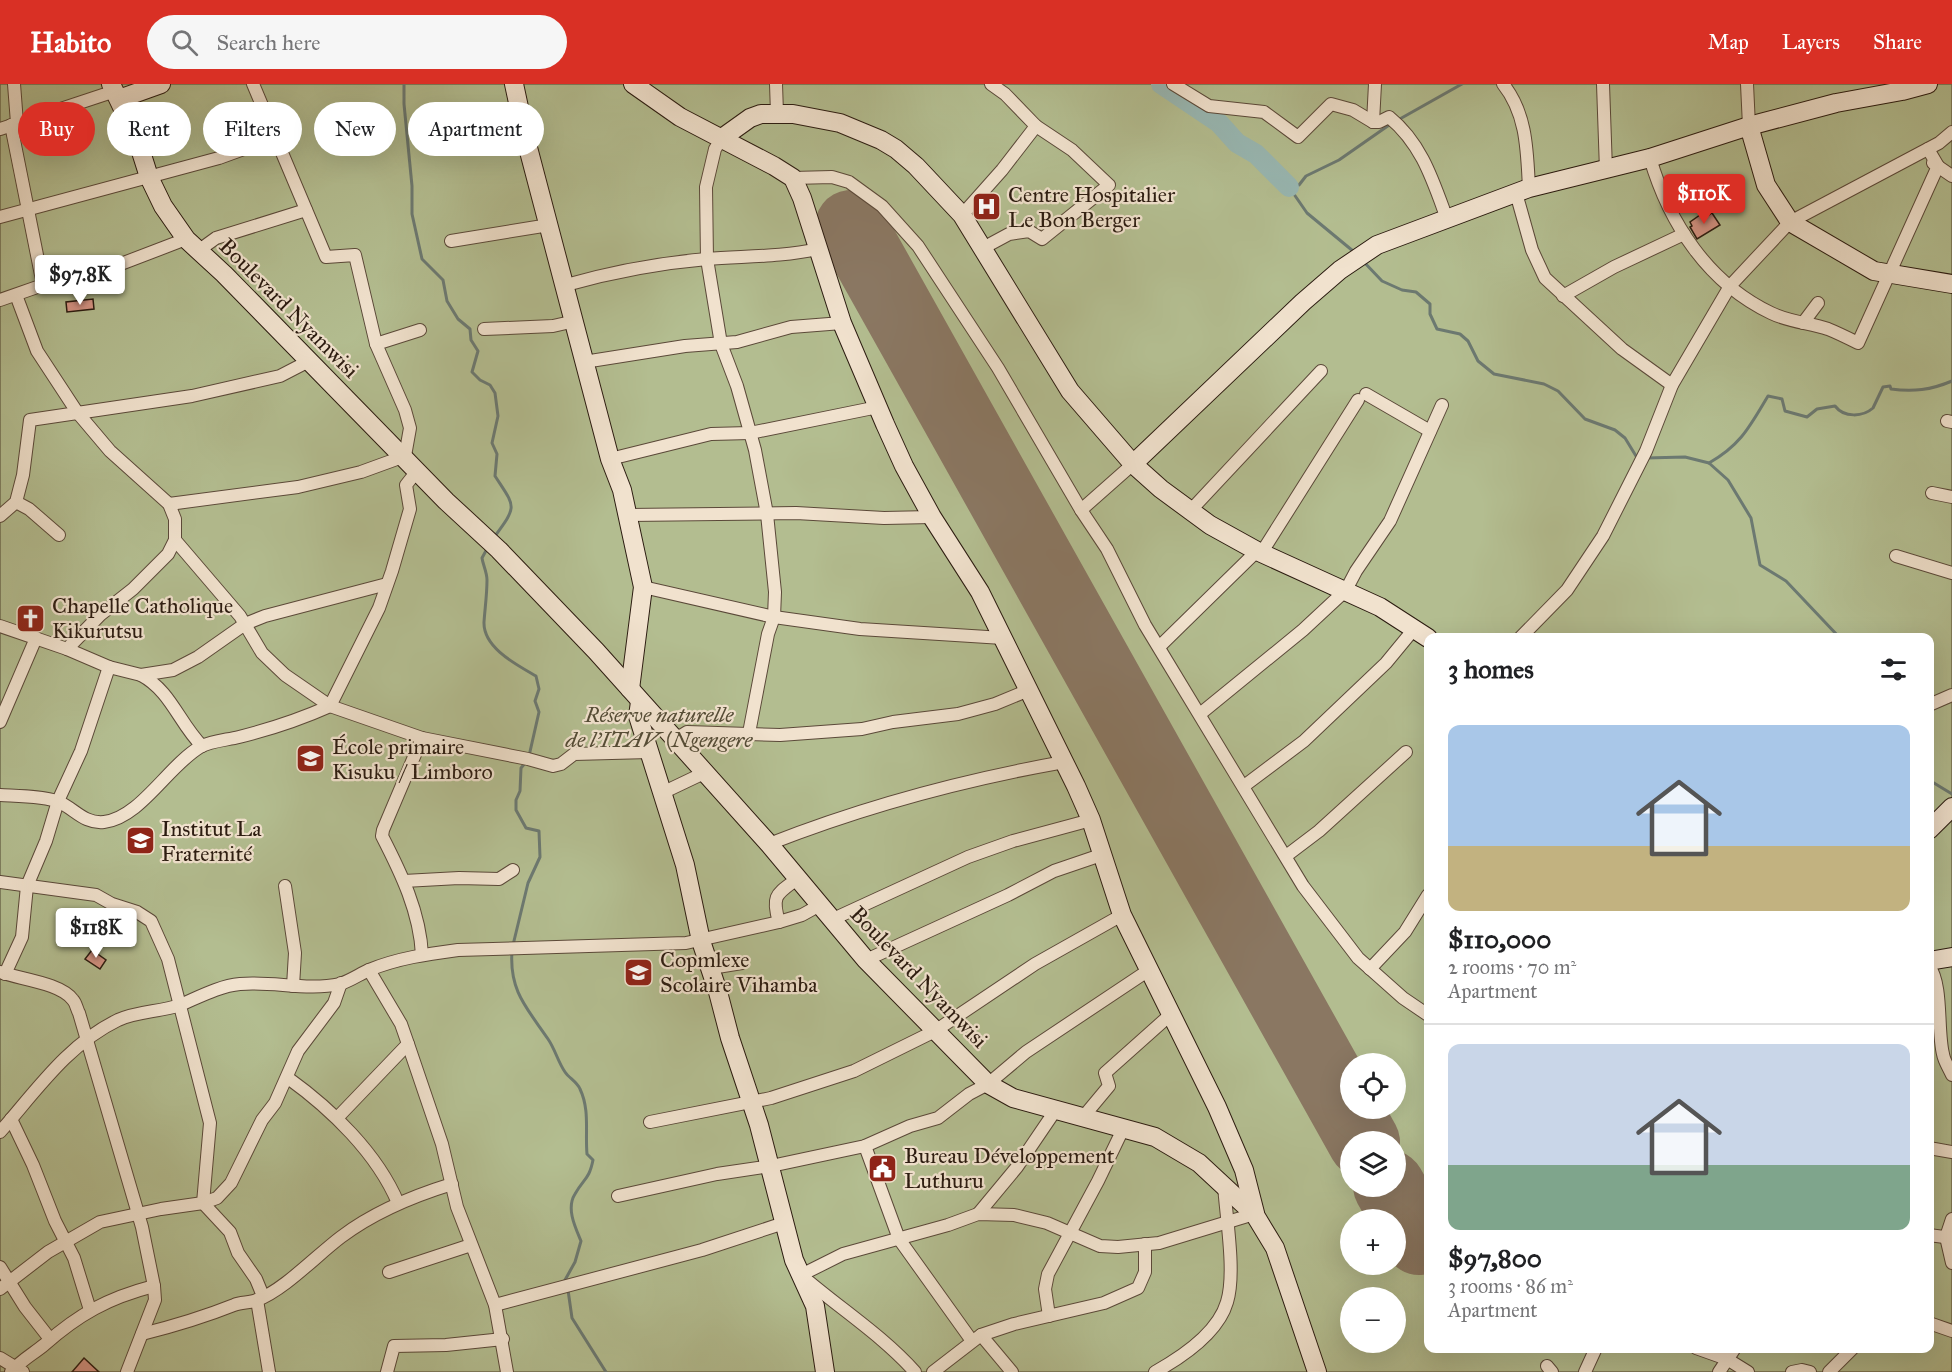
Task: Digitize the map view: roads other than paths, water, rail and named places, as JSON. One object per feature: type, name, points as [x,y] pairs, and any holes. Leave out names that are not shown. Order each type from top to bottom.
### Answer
[{"type":"street","points":[[14,84],[9,126],[29,209],[43,285]]},
{"type":"street","points":[[9,126],[115,91],[161,84]]},
{"type":"street","points":[[253,84],[261,102]]},
{"type":"street","points":[[514,84],[584,362],[610,459],[628,515],[643,587],[635,695],[639,716],[648,752],[685,866],[702,941],[730,1038],[771,1166],[794,1260],[815,1306],[825,1372]]},
{"type":"street","points":[[633,84],[680,117],[793,178],[832,177],[849,182],[882,206],[906,231],[998,368],[1081,510],[1107,549],[1159,647],[1303,886],[1337,932],[1371,969],[1403,998],[1424,1012]]},
{"type":"street","points":[[776,84],[777,113]]},
{"type":"street","points":[[982,248],[1009,234],[1029,231],[1042,239],[1109,185],[1072,150],[1036,126],[1005,94],[991,84]]},
{"type":"street","points":[[1173,84],[1209,106],[1264,112],[1298,137],[1331,104],[1353,110],[1373,122],[1389,117],[1401,127],[1420,151],[1447,219]]},
{"type":"street","points":[[1373,122],[1375,84]]},
{"type":"street","points":[[1503,84],[1522,115],[1527,153],[1522,191],[1532,250],[1545,278],[1622,349],[1672,385]]},
{"type":"street","points":[[1603,84],[1606,170]]},
{"type":"street","points":[[1747,84],[1749,126],[1766,185],[1790,222],[1874,271],[1952,284]]},
{"type":"street","points":[[1081,510],[1133,464],[1254,347],[1340,270],[1377,245],[1522,191],[1650,158],[1749,126],[1836,103],[1928,84]]},
{"type":"street","name":"Boulevard Nyamwisi","points":[[115,91],[136,136],[149,177],[163,207],[192,245],[224,274],[490,542],[635,695],[769,844],[866,960],[988,1084],[1013,1098],[1055,1111],[1124,1127],[1155,1137],[1180,1149],[1224,1185],[1254,1215],[1275,1248],[1317,1372]]},
{"type":"street","points":[[749,733],[768,634],[774,617],[775,592],[767,514],[750,433],[721,344],[707,259],[706,187],[715,149],[722,138],[750,118],[777,113],[821,118],[861,131],[881,140],[916,166],[962,215],[1070,391],[1133,464],[1161,489],[1210,525],[1259,552],[1346,590],[1398,616],[1421,633],[1304,741],[1244,786]]},
{"type":"street","points":[[962,215],[1002,170],[1036,126]]},
{"type":"street","points":[[1525,633],[1567,590],[1603,536],[1646,451],[1672,385],[1730,286],[1790,222],[1909,159],[1952,132]]},
{"type":"street","points":[[1928,148],[1938,166]]},
{"type":"street","points":[[0,217],[224,156]]},
{"type":"street","points":[[169,504],[298,488],[361,472],[405,456],[410,428],[405,410],[376,344],[355,255],[326,257],[285,156]]},
{"type":"street","points":[[1650,158],[1668,210],[1693,250],[1730,286],[1771,313],[1829,330],[1858,343],[1938,166]]},
{"type":"street","points":[[1909,159],[1923,159],[1952,176]]},
{"type":"street","points":[[793,178],[802,198],[842,323],[904,466],[932,517],[980,592],[1064,762],[1090,820],[1122,915],[1217,1107],[1244,1170],[1254,1215],[1159,1243],[1100,1246],[1047,1223],[1014,1215],[978,1214],[843,1254],[822,1262],[801,1275]]},
{"type":"street","points":[[0,300],[43,285],[192,245],[306,210]]},
{"type":"street","points":[[451,241],[549,225]]},
{"type":"street","points":[[1563,296],[1614,267],[1684,234]]},
{"type":"street","points":[[566,285],[619,271],[707,259],[796,254],[818,249]]},
{"type":"street","points":[[16,295],[37,351],[77,412],[110,451],[169,504],[175,519],[175,540],[168,554],[133,589],[100,615],[67,649]]},
{"type":"street","points":[[1803,323],[1818,303]]},
{"type":"street","points":[[484,329],[565,325],[575,321]]},
{"type":"street","points":[[584,362],[685,346],[737,342],[791,327],[842,323]]},
{"type":"street","points":[[376,344],[420,330]]},
{"type":"street","points":[[0,516],[16,502],[23,475],[30,420],[192,396],[280,376],[309,361]]},
{"type":"street","points":[[1191,510],[1321,371]]},
{"type":"street","points":[[1159,647],[1259,552],[1362,397],[1430,431]]},
{"type":"street","points":[[1200,714],[1303,630],[1346,590],[1390,521],[1442,405]]},
{"type":"street","points":[[610,459],[711,434],[750,433],[878,407]]},
{"type":"street","points":[[0,795],[58,801],[79,816],[96,822],[105,822],[133,809],[177,764],[201,746],[276,726],[330,706],[380,608],[410,509],[406,485],[417,471]]},
{"type":"street","points":[[1932,493],[1952,497]]},
{"type":"street","points":[[16,502],[29,509],[59,535]]},
{"type":"street","points":[[628,515],[823,513],[884,518],[932,517]]},
{"type":"street","points":[[175,540],[245,624],[262,653],[285,675],[330,706],[422,738],[553,766],[561,764],[574,754],[648,752]]},
{"type":"street","points":[[1896,556],[1952,573]]},
{"type":"street","points":[[141,675],[173,670],[182,666],[245,624],[265,616],[387,584]]},
{"type":"street","points":[[643,587],[774,617],[860,629],[1003,638]]},
{"type":"street","points":[[0,626],[67,649],[109,668],[141,675],[154,682],[166,694],[201,746]]},
{"type":"street","points":[[0,720],[36,638]]},
{"type":"street","points":[[109,668],[81,750],[58,801],[46,841],[27,886],[22,937],[2,973],[50,987],[73,999],[115,1132],[142,1227],[154,1286],[154,1300],[127,1372]]},
{"type":"street","points":[[674,740],[687,732],[780,735],[862,729],[893,722],[958,714],[995,704],[1029,690]]},
{"type":"street","points":[[1934,703],[1952,695]]},
{"type":"street","points":[[422,738],[382,836],[404,881],[421,935],[422,955]]},
{"type":"street","points":[[1287,856],[1319,831],[1406,752]]},
{"type":"street","points":[[769,844],[860,810],[944,788],[1064,762]]},
{"type":"street","points":[[662,793],[704,773]]},
{"type":"street","points":[[1934,825],[1952,807]]},
{"type":"street","points":[[0,1132],[64,1057],[85,1039],[119,1020],[178,1005],[202,994],[238,984],[277,982],[293,986],[341,983],[369,970],[422,955],[702,941],[745,928],[825,912],[1013,841],[1090,820]]},
{"type":"street","points":[[866,960],[1008,895],[1054,871],[1101,855]]},
{"type":"street","points":[[404,881],[459,878],[499,879],[513,870]]},
{"type":"street","points":[[779,922],[774,900],[777,894],[797,879]]},
{"type":"street","points":[[0,882],[96,895],[112,904],[137,912],[151,921],[168,958],[178,1005],[210,1123],[203,1203],[230,1232],[238,1253],[256,1279],[269,1372]]},
{"type":"street","points":[[285,886],[295,953],[293,986]]},
{"type":"street","points":[[1371,969],[1405,932],[1424,901]]},
{"type":"street","points":[[651,1122],[751,1103],[854,1071],[935,1031],[1035,964],[1122,915]]},
{"type":"street","points":[[1934,960],[1952,957]]},
{"type":"street","points":[[711,968],[742,963]]},
{"type":"street","points":[[369,970],[401,1024],[408,1044],[442,1144],[458,1207],[495,1305],[503,1339],[507,1372]]},
{"type":"street","points":[[618,1196],[717,1174],[771,1166],[865,1146],[910,1126],[938,1118],[969,1094],[988,1084],[1026,1052],[1149,970]]},
{"type":"street","points":[[1934,977],[1937,1057],[1952,1075]]},
{"type":"street","points":[[5,1285],[48,1252],[100,1222],[203,1203],[217,1198],[231,1183],[262,1120],[275,1103],[288,1078],[298,1051],[334,1003],[341,983]]},
{"type":"street","points":[[1084,1116],[1109,1086],[1105,1073],[1170,1015]]},
{"type":"street","points":[[338,1117],[408,1044]]},
{"type":"street","points":[[288,1078],[338,1117],[378,1167],[398,1203]]},
{"type":"street","points":[[978,1214],[1017,1167],[1055,1111]]},
{"type":"street","points":[[11,1119],[74,1258],[90,1310]]},
{"type":"street","points":[[1049,1316],[1045,1289],[1048,1274],[1124,1127]]},
{"type":"street","points":[[865,1146],[899,1239],[976,1338],[1012,1372]]},
{"type":"street","points":[[1934,1149],[1952,1152]]},
{"type":"street","points":[[142,1335],[260,1298],[295,1276],[343,1235],[398,1203],[452,1184]]},
{"type":"street","points":[[1155,1372],[1194,1345],[1216,1324],[1227,1304],[1230,1289],[1224,1185]]},
{"type":"street","points":[[1952,1219],[1949,1238],[1952,1263]]},
{"type":"street","points":[[495,1305],[702,1250],[784,1223]]},
{"type":"street","points":[[1934,1236],[1949,1238]]},
{"type":"street","points":[[933,1372],[976,1338],[1014,1324],[1104,1303],[1138,1288],[1145,1272],[1145,1244]]},
{"type":"street","points":[[389,1272],[471,1245]]},
{"type":"street","points":[[0,1267],[5,1285],[50,1339]]},
{"type":"street","points":[[801,1275],[837,1306],[894,1349],[915,1372]]},
{"type":"street","points":[[0,1358],[16,1370],[50,1339],[90,1310],[123,1294],[154,1286]]},
{"type":"street","points":[[1934,1325],[1952,1331]]},
{"type":"street","points":[[387,1372],[394,1346],[446,1345],[503,1339]]},
{"type":"street","points":[[1585,1372],[1594,1353]]},
{"type":"street","points":[[1710,1353],[1727,1359],[1748,1372]]},
{"type":"street","points":[[1719,1372],[1731,1353]]},
{"type":"street","points":[[1829,1372],[1848,1353]]},
{"type":"street","points":[[1792,1372],[1802,1370],[1810,1372]]},
{"type":"waterway","points":[[404,84],[412,214],[422,259],[443,280],[447,301],[458,319],[470,329],[471,340],[478,351],[472,372],[480,380],[490,385],[495,393],[498,416],[492,443],[497,454],[495,476],[507,494],[511,506],[508,518],[495,536]]},
{"type":"waterway","points":[[1161,84],[1219,123],[1237,143],[1256,154],[1289,187]]},
{"type":"waterway","points":[[1398,120],[1462,84]]},
{"type":"waterway","points":[[1353,251],[1307,213],[1289,187],[1299,185],[1306,176],[1339,160],[1392,123]]},
{"type":"waterway","points":[[1363,261],[1382,281],[1402,290],[1416,292],[1430,304],[1430,314],[1437,329],[1460,334],[1468,341],[1478,361],[1494,374],[1544,384],[1558,391],[1585,419],[1615,430],[1625,438],[1636,456],[1640,457]]},
{"type":"waterway","points":[[1709,463],[1737,442],[1750,426],[1768,396],[1782,399],[1785,411],[1807,417],[1817,409],[1835,406],[1843,413],[1854,415],[1873,408],[1883,387],[1914,390],[1952,381]]},
{"type":"waterway","points":[[1646,458],[1685,457],[1709,463],[1728,480],[1751,518],[1760,565],[1786,581],[1835,633]]},
{"type":"waterway","points":[[488,547],[482,558],[487,580],[485,631],[495,648],[536,676],[539,689],[535,701],[539,712],[529,756]]},
{"type":"waterway","points":[[513,945],[528,883],[540,857],[539,831],[526,828],[516,810],[521,768],[526,762]]},
{"type":"waterway","points":[[1934,783],[1952,794]]},
{"type":"waterway","points":[[512,951],[513,977],[521,998],[550,1043],[565,1072],[579,1087],[585,1105],[587,1154],[593,1160],[588,1175],[572,1199],[572,1218],[581,1241],[575,1262],[565,1280]]},
{"type":"waterway","points":[[568,1290],[572,1318],[606,1372]]},
{"type":"place","name":"Centre Hospitalier Le Bon Berger","points":[[987,207]]},
{"type":"place","name":"Chapelle Catholique Kikurutsu","points":[[31,618]]},
{"type":"place","name":"École primaire Kisuku / Limboro","points":[[311,759]]},
{"type":"place","name":"Institut La Fraternité","points":[[140,841]]},
{"type":"place","name":"Copmlexe Scolaire Vihamba","points":[[639,972]]},
{"type":"place","name":"Bureau Développement Luthuru","points":[[883,1168]]},
{"type":"park label","name":"Réserve naturelle de l'ITAV (Ngengere","points":[[659,726]]}]
